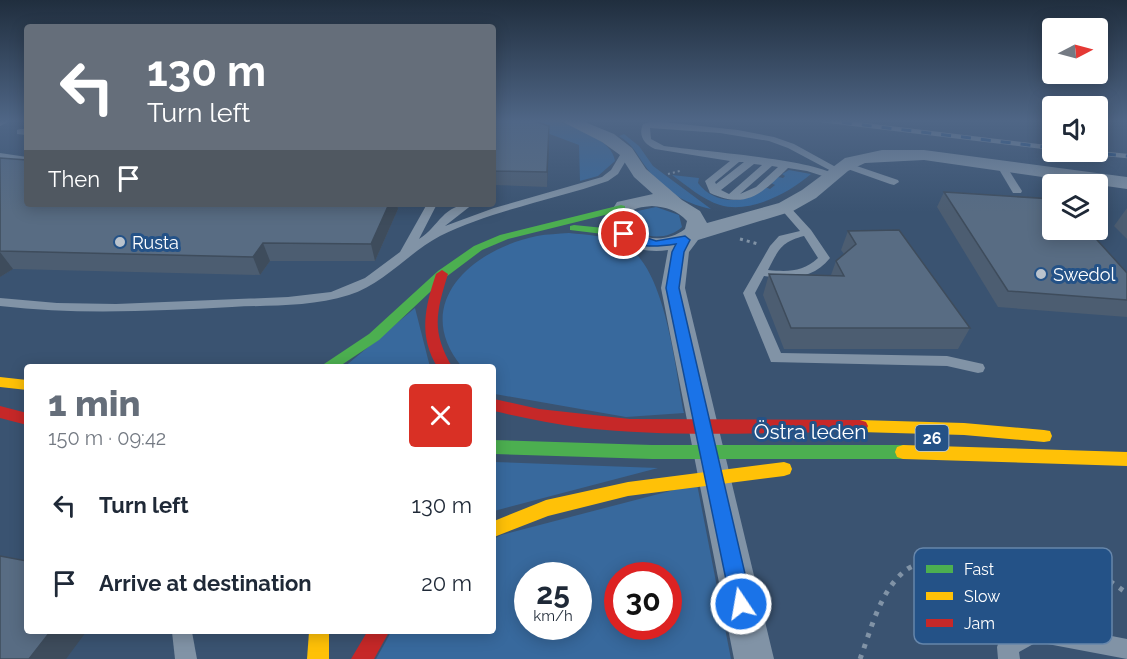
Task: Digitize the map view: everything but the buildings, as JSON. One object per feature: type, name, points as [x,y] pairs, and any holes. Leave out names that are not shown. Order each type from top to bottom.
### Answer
[{"type":"highway","points":[[332,364],[374,338],[442,274],[478,248],[504,237],[625,206]]},
{"type":"highway","points":[[548,226],[604,231],[637,240]]},
{"type":"highway","points":[[442,274],[429,312],[429,337],[443,364]]},
{"type":"highway","points":[[0,382],[24,384]]},
{"type":"highway","points":[[0,394],[24,398]]},
{"type":"highway","name":"Östra leden","points":[[496,406],[529,416],[633,426],[977,427],[1059,439],[550,434]]},
{"type":"highway","points":[[0,411],[24,412]]},
{"type":"highway","points":[[0,411],[24,418]]},
{"type":"highway","name":"Östra leden","points":[[496,447],[594,453],[982,452],[1127,459]]},
{"type":"highway","points":[[917,467],[998,466],[1100,457]]},
{"type":"highway","points":[[496,528],[546,508],[628,489],[801,468]]},
{"type":"highway","points":[[318,659],[319,634]]},
{"type":"highway","points":[[362,659],[378,634]]},
{"type":"street","points":[[626,152],[640,173],[697,221],[696,228],[678,252],[673,288],[754,659]]},
{"type":"street","points":[[640,173],[635,194],[615,217],[616,224],[620,231],[637,240],[664,244],[753,215],[785,208],[810,195],[838,171],[866,158],[924,155],[1127,183]]},
{"type":"street","points":[[625,206],[652,200],[680,206],[753,215]]},
{"type":"street","points":[[637,240],[673,288]]},
{"type":"lane","points":[[680,151],[838,171],[894,182]]},
{"type":"lane","points":[[797,151],[838,171]]},
{"type":"lane","points":[[0,302],[32,306],[161,307],[292,300],[344,292],[371,281],[434,235],[467,220],[605,179],[615,172],[626,152]]},
{"type":"lane","points":[[0,156],[24,160]]},
{"type":"lane","points":[[736,159],[710,181],[714,191],[731,197],[750,195],[787,164]]},
{"type":"lane","points":[[714,191],[752,161]]},
{"type":"lane","points":[[731,197],[770,163]]},
{"type":"lane","points":[[1002,166],[1017,191]]},
{"type":"lane","points":[[405,254],[430,207]]},
{"type":"lane","points":[[434,235],[442,221],[463,207]]},
{"type":"lane","points":[[759,272],[789,276],[814,270],[824,258],[807,232],[785,208]]},
{"type":"lane","points":[[807,232],[783,238],[759,272],[749,293],[776,358],[947,361],[978,368]]},
{"type":"lane","points":[[182,634],[186,659]]},
{"type":"lane","points":[[1009,659],[1008,647],[1013,644]]},
{"type":"lane","points":[[1098,644],[1127,650]]},
{"type":"path","points":[[667,174],[680,171]]},
{"type":"path","points":[[737,238],[774,248]]},
{"type":"path","points":[[861,659],[891,586],[914,564]]},
{"type":"path","points":[[1112,584],[1127,593]]},
{"type":"shaded area","points":[[579,151],[611,151],[615,161],[598,176],[580,181]]},
{"type":"shaded area","points":[[635,151],[642,151],[653,166],[711,209],[691,203],[664,187]]},
{"type":"shaded area","points":[[789,170],[811,174],[780,195],[744,207],[720,205],[707,200],[672,175],[699,178],[698,183],[705,190],[721,199],[731,200],[749,197],[765,187],[770,189],[775,185],[771,183],[778,177],[783,178],[785,176],[782,174]]},
{"type":"shaded area","points":[[656,207],[679,215],[682,227],[669,235],[653,236],[639,232],[633,227],[629,221],[633,212]]},
{"type":"shaded area","points":[[569,233],[603,237],[623,244],[638,255],[659,295],[672,346],[684,413],[626,417],[496,394],[496,364],[460,364],[448,344],[443,322],[446,301],[456,283],[471,267],[491,253],[513,243],[549,234]]},
{"type":"shaded area","points":[[415,308],[429,364],[348,364]]},
{"type":"shaded area","points":[[496,462],[658,468],[496,510]]},
{"type":"shaded area","points":[[697,484],[731,659],[376,659],[390,634],[496,634],[496,538]]},
{"type":"railway","points":[[1108,154],[1127,156]]},
{"type":"traffic: fast","points":[[331,364],[374,337],[442,274],[478,248],[504,237],[621,208]]},
{"type":"traffic: fast","points":[[574,228],[604,231],[633,239]]},
{"type":"traffic: fast","points":[[496,447],[652,452],[903,452]]},
{"type":"traffic: slow","points":[[0,382],[24,385]]},
{"type":"traffic: slow","points":[[860,426],[964,429],[1044,436]]},
{"type":"traffic: slow","points":[[903,452],[1127,459]]},
{"type":"traffic: slow","points":[[496,528],[546,508],[628,489],[784,469]]},
{"type":"traffic: slow","points":[[318,659],[319,634]]},
{"type":"traffic: jam","points":[[442,274],[432,311],[431,334],[438,357],[443,364]]},
{"type":"traffic: jam","points":[[496,405],[584,422],[630,425],[860,426]]},
{"type":"traffic: jam","points":[[0,412],[24,418]]},
{"type":"traffic: jam","points":[[362,659],[378,634]]},
{"type":"place","name":"Rusta","points":[[120,242]]},
{"type":"place","name":"Swedol","points":[[1041,274]]},
{"type":"route","points":[[624,234],[638,241],[656,244],[685,240],[678,252],[673,288],[741,604]]}]
